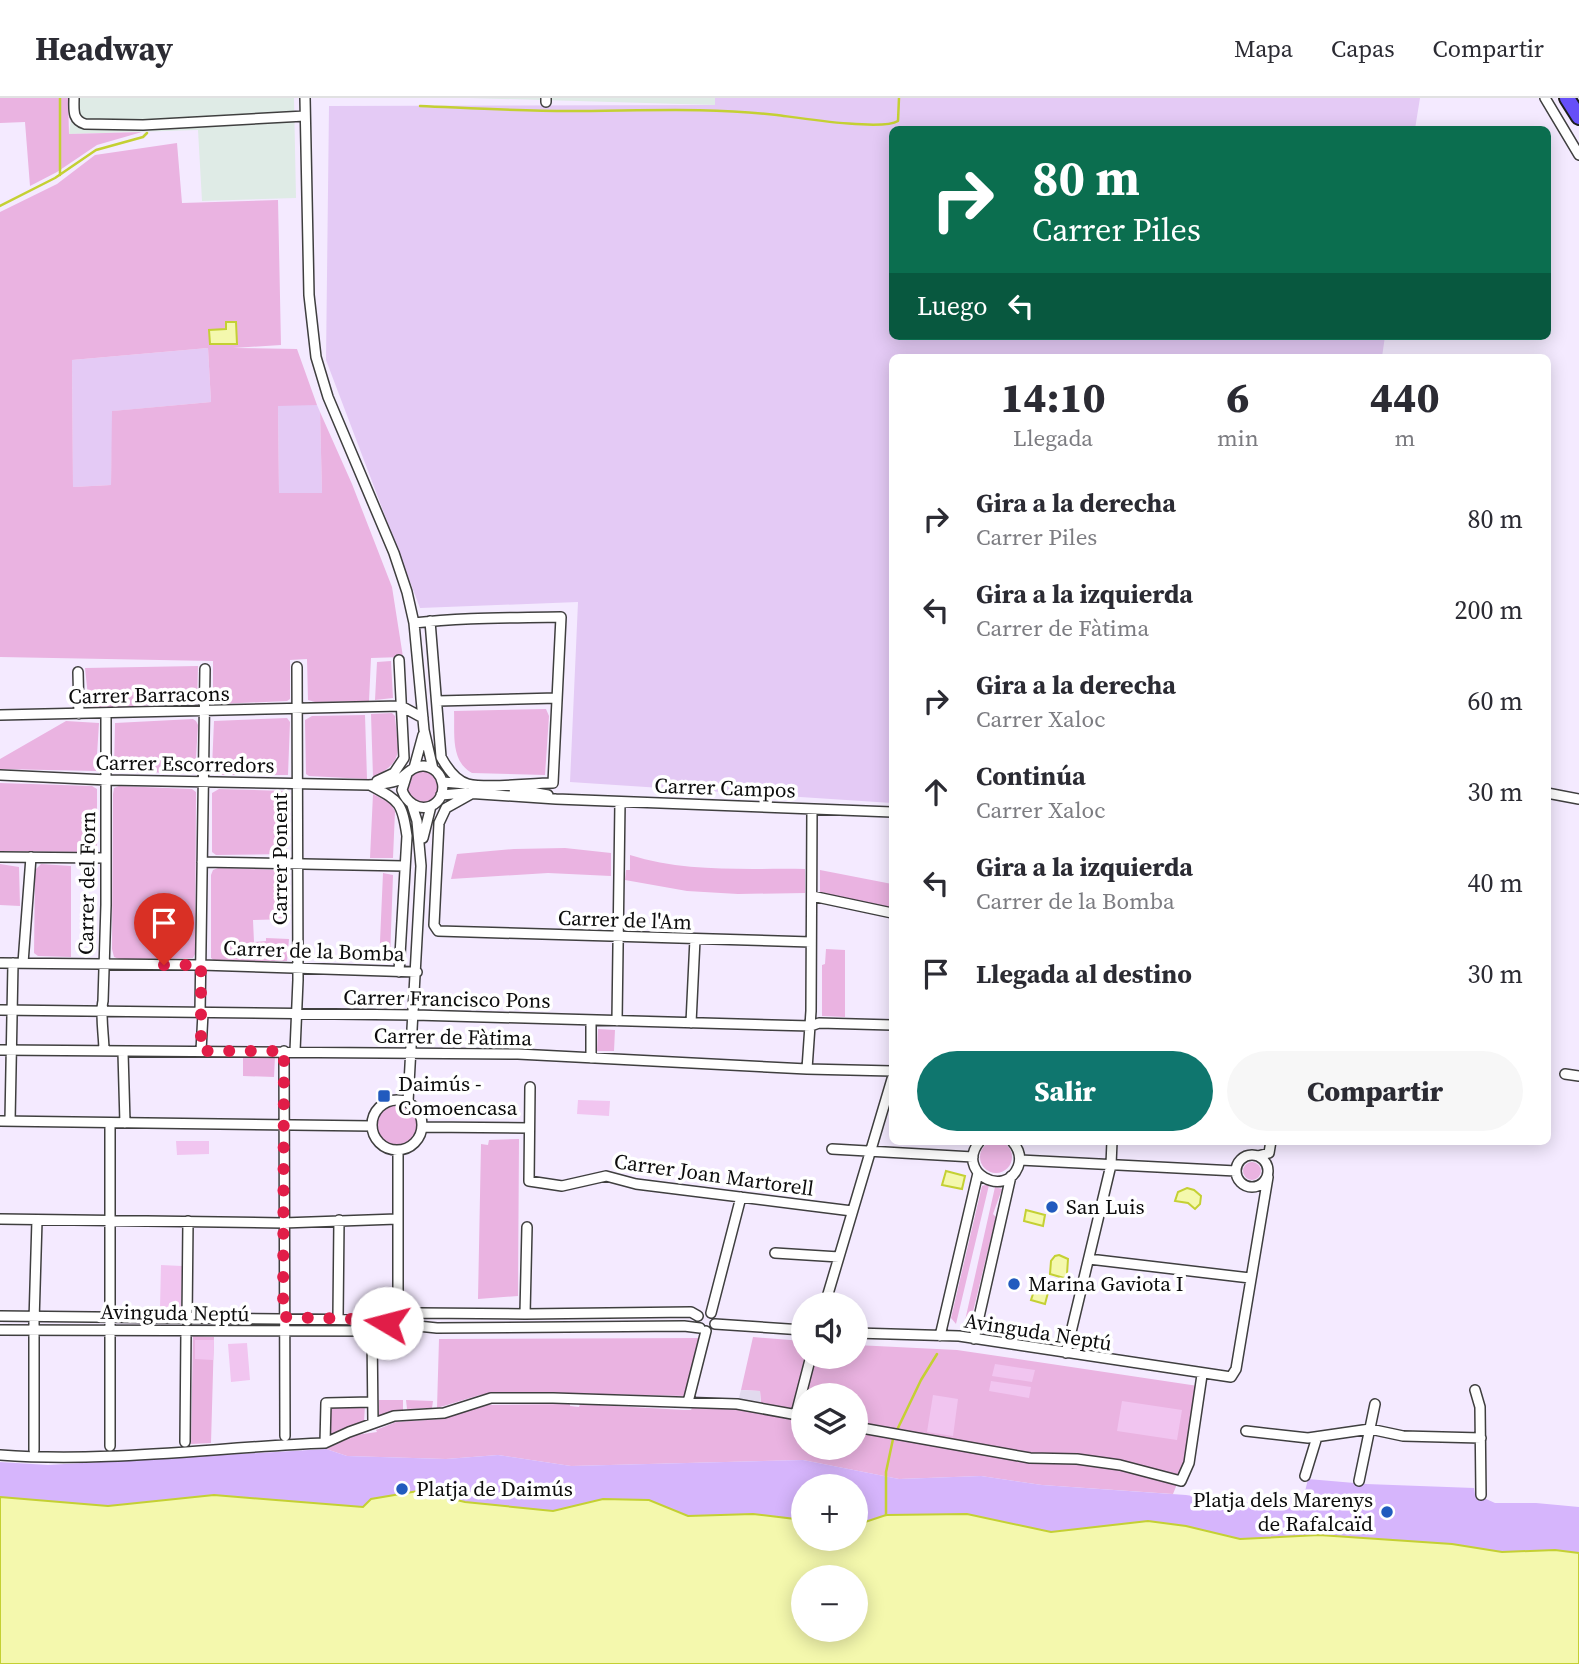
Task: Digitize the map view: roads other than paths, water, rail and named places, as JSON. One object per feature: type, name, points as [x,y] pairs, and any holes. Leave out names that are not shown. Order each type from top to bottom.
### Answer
[{"type":"highway","points":[[1567,98],[1579,117]]},
{"type":"street","points":[[74,98],[74,115],[78,121],[85,124],[143,125],[305,116]]},
{"type":"street","points":[[304,98],[310,322],[316,357],[328,397],[394,552],[414,623],[424,730],[433,769]]},
{"type":"street","points":[[1545,98],[1579,155]]},
{"type":"street","points":[[414,623],[561,617],[553,783],[499,786]]},
{"type":"street","points":[[430,621],[441,757],[448,770],[466,784]]},
{"type":"street","points":[[369,785],[394,773],[404,758],[399,660]]},
{"type":"street","points":[[298,667],[298,709]]},
{"type":"street","points":[[201,1051],[205,669]]},
{"type":"street","points":[[78,672],[79,715]]},
{"type":"street","points":[[437,701],[557,698]]},
{"type":"street","points":[[401,706],[423,718]]},
{"type":"street","name":"Carrer Barracons","points":[[0,715],[401,706]]},
{"type":"street","name":"Carrer Ponent","points":[[295,1051],[298,709]]},
{"type":"street","name":"Carrer del Forn","points":[[104,1051],[104,1020],[101,1010],[104,964],[106,714]]},
{"type":"street","points":[[421,847],[412,805],[404,795],[402,784],[410,771],[424,730]]},
{"type":"street","points":[[408,1102],[415,1015],[421,847],[430,806],[441,795],[443,782],[433,769],[421,766],[410,771]]},
{"type":"street","name":"Carrer Escorredors","points":[[0,775],[106,780],[369,785],[394,782],[410,771]]},
{"type":"street","points":[[443,782],[499,786],[546,794],[556,799]]},
{"type":"street","points":[[369,785],[390,796],[401,806],[407,836],[399,972]]},
{"type":"street","name":"Carrer Escorredors","points":[[369,785],[404,795]]},
{"type":"street","name":"Carrer de l'Am","points":[[471,794],[446,808],[439,822],[435,898],[435,925],[438,931],[811,942]]},
{"type":"street","points":[[1551,794],[1579,799]]},
{"type":"street","points":[[441,795],[556,799]]},
{"type":"street","name":"Carrer Campos","points":[[556,799],[889,812]]},
{"type":"street","points":[[617,1021],[621,802]]},
{"type":"street","points":[[412,805],[430,806]]},
{"type":"street","points":[[807,1069],[811,1026],[813,808]]},
{"type":"street","points":[[0,857],[105,858]]},
{"type":"street","points":[[23,963],[31,857]]},
{"type":"street","points":[[202,862],[404,866]]},
{"type":"street","points":[[812,896],[889,912]]},
{"type":"street","points":[[691,1023],[695,939]]},
{"type":"street","name":"Carrer de la Bomba","points":[[0,963],[201,965],[417,972]]},
{"type":"street","points":[[13,963],[12,1050],[5,1121],[372,1126]]},
{"type":"street","name":"Carrer Francisco Pons","points":[[0,1010],[415,1015],[811,1026],[819,1023],[889,1025]]},
{"type":"street","points":[[591,1020],[591,1058]]},
{"type":"street","name":"Carrer de Fàtima","points":[[0,1051],[518,1054],[889,1071]]},
{"type":"street","points":[[284,1051],[285,1436]]},
{"type":"street","points":[[123,1052],[125,1123]]},
{"type":"street","points":[[1565,1074],[1579,1076]]},
{"type":"street","points":[[422,1127],[529,1128],[530,1087]]},
{"type":"street","points":[[829,1292],[889,1089]]},
{"type":"street","points":[[400,1100],[408,1102],[419,1112],[422,1127],[417,1140],[405,1149],[383,1146],[377,1140],[372,1126],[377,1110],[384,1104],[400,1100]]},
{"type":"street","points":[[110,1123],[110,1446]]},
{"type":"street","name":"Carrer Joan Martorell","points":[[529,1128],[529,1181],[562,1186],[606,1176],[636,1184],[852,1211]]},
{"type":"street","points":[[940,1336],[978,1173],[973,1157],[978,1145]]},
{"type":"street","points":[[974,1339],[1011,1176],[1020,1160],[1014,1145]]},
{"type":"street","points":[[1066,1353],[1111,1165],[1112,1145]]},
{"type":"street","points":[[1262,1203],[1261,1192],[1256,1187],[1242,1184],[1236,1171],[1243,1158],[1269,1153],[1270,1145]]},
{"type":"street","points":[[832,1149],[973,1157]]},
{"type":"street","points":[[398,1150],[398,1311],[407,1321],[438,1328],[684,1326],[712,1329],[715,1319],[710,1313],[705,1312],[698,1316]]},
{"type":"street","points":[[1089,1259],[1250,1278],[1268,1177],[1266,1162],[1258,1156]]},
{"type":"street","points":[[1020,1160],[1236,1171]]},
{"type":"street","points":[[978,1173],[993,1181],[1011,1176]]},
{"type":"street","points":[[1256,1187],[1268,1177]]},
{"type":"street","points":[[710,1313],[741,1197]]},
{"type":"street","points":[[0,1219],[283,1223],[397,1219]]},
{"type":"street","points":[[34,1450],[37,1220]]},
{"type":"street","points":[[338,1318],[339,1220]]},
{"type":"street","points":[[185,1442],[188,1221]]},
{"type":"street","points":[[524,1314],[527,1227]]},
{"type":"street","points":[[775,1252],[839,1257]]},
{"type":"street","name":"Avinguda Neptú","points":[[868,1333],[974,1339],[1228,1378],[1235,1373],[1250,1278]]},
{"type":"street","points":[[398,1311],[391,1313],[387,1320],[391,1331],[401,1332],[407,1321],[419,1313],[691,1312],[698,1316]]},
{"type":"street","name":"Avinguda Neptú","points":[[0,1316],[387,1320]]},
{"type":"street","points":[[698,1316],[697,1324],[703,1330]]},
{"type":"street","points":[[715,1324],[791,1329]]},
{"type":"street","name":"Avinguda Neptú","points":[[0,1330],[391,1331]]},
{"type":"street","points":[[372,1330],[373,1423]]},
{"type":"street","points":[[688,1402],[703,1330]]},
{"type":"street","points":[[868,1429],[1030,1458],[1077,1459],[1120,1465],[1181,1481],[1189,1463],[1202,1374]]},
{"type":"street","points":[[1475,1390],[1480,1407],[1481,1494]]},
{"type":"street","points":[[0,1455],[35,1458],[326,1443],[394,1416],[444,1413],[491,1398],[737,1404],[791,1413]]},
{"type":"street","points":[[326,1443],[326,1403],[372,1400]]},
{"type":"street","points":[[1359,1481],[1375,1404]]},
{"type":"street","points":[[1246,1431],[1317,1437],[1370,1429],[1403,1436],[1480,1438]]},
{"type":"street","points":[[1304,1476],[1317,1437]]},
{"type":"waterway","points":[[60,98],[60,175]]},
{"type":"waterway","points":[[420,106],[550,111],[725,111],[876,125],[898,121],[899,98]]},
{"type":"waterway","points":[[0,206],[55,178],[96,150],[143,137],[147,133]]},
{"type":"waterway","points":[[897,1430],[937,1354]]},
{"type":"waterway","points":[[886,1515],[886,1472],[893,1439]]},
{"type":"place","name":"Daimús - Comoencasa","points":[[384,1096]]},
{"type":"place","name":"San Luis","points":[[1052,1207]]},
{"type":"place","name":"Marina Gaviota I","points":[[1014,1284]]},
{"type":"place","name":"Platja de Daimús","points":[[402,1489]]},
{"type":"place","name":"Platja dels Marenys de Rafalcaïd","points":[[1387,1512]]}]
